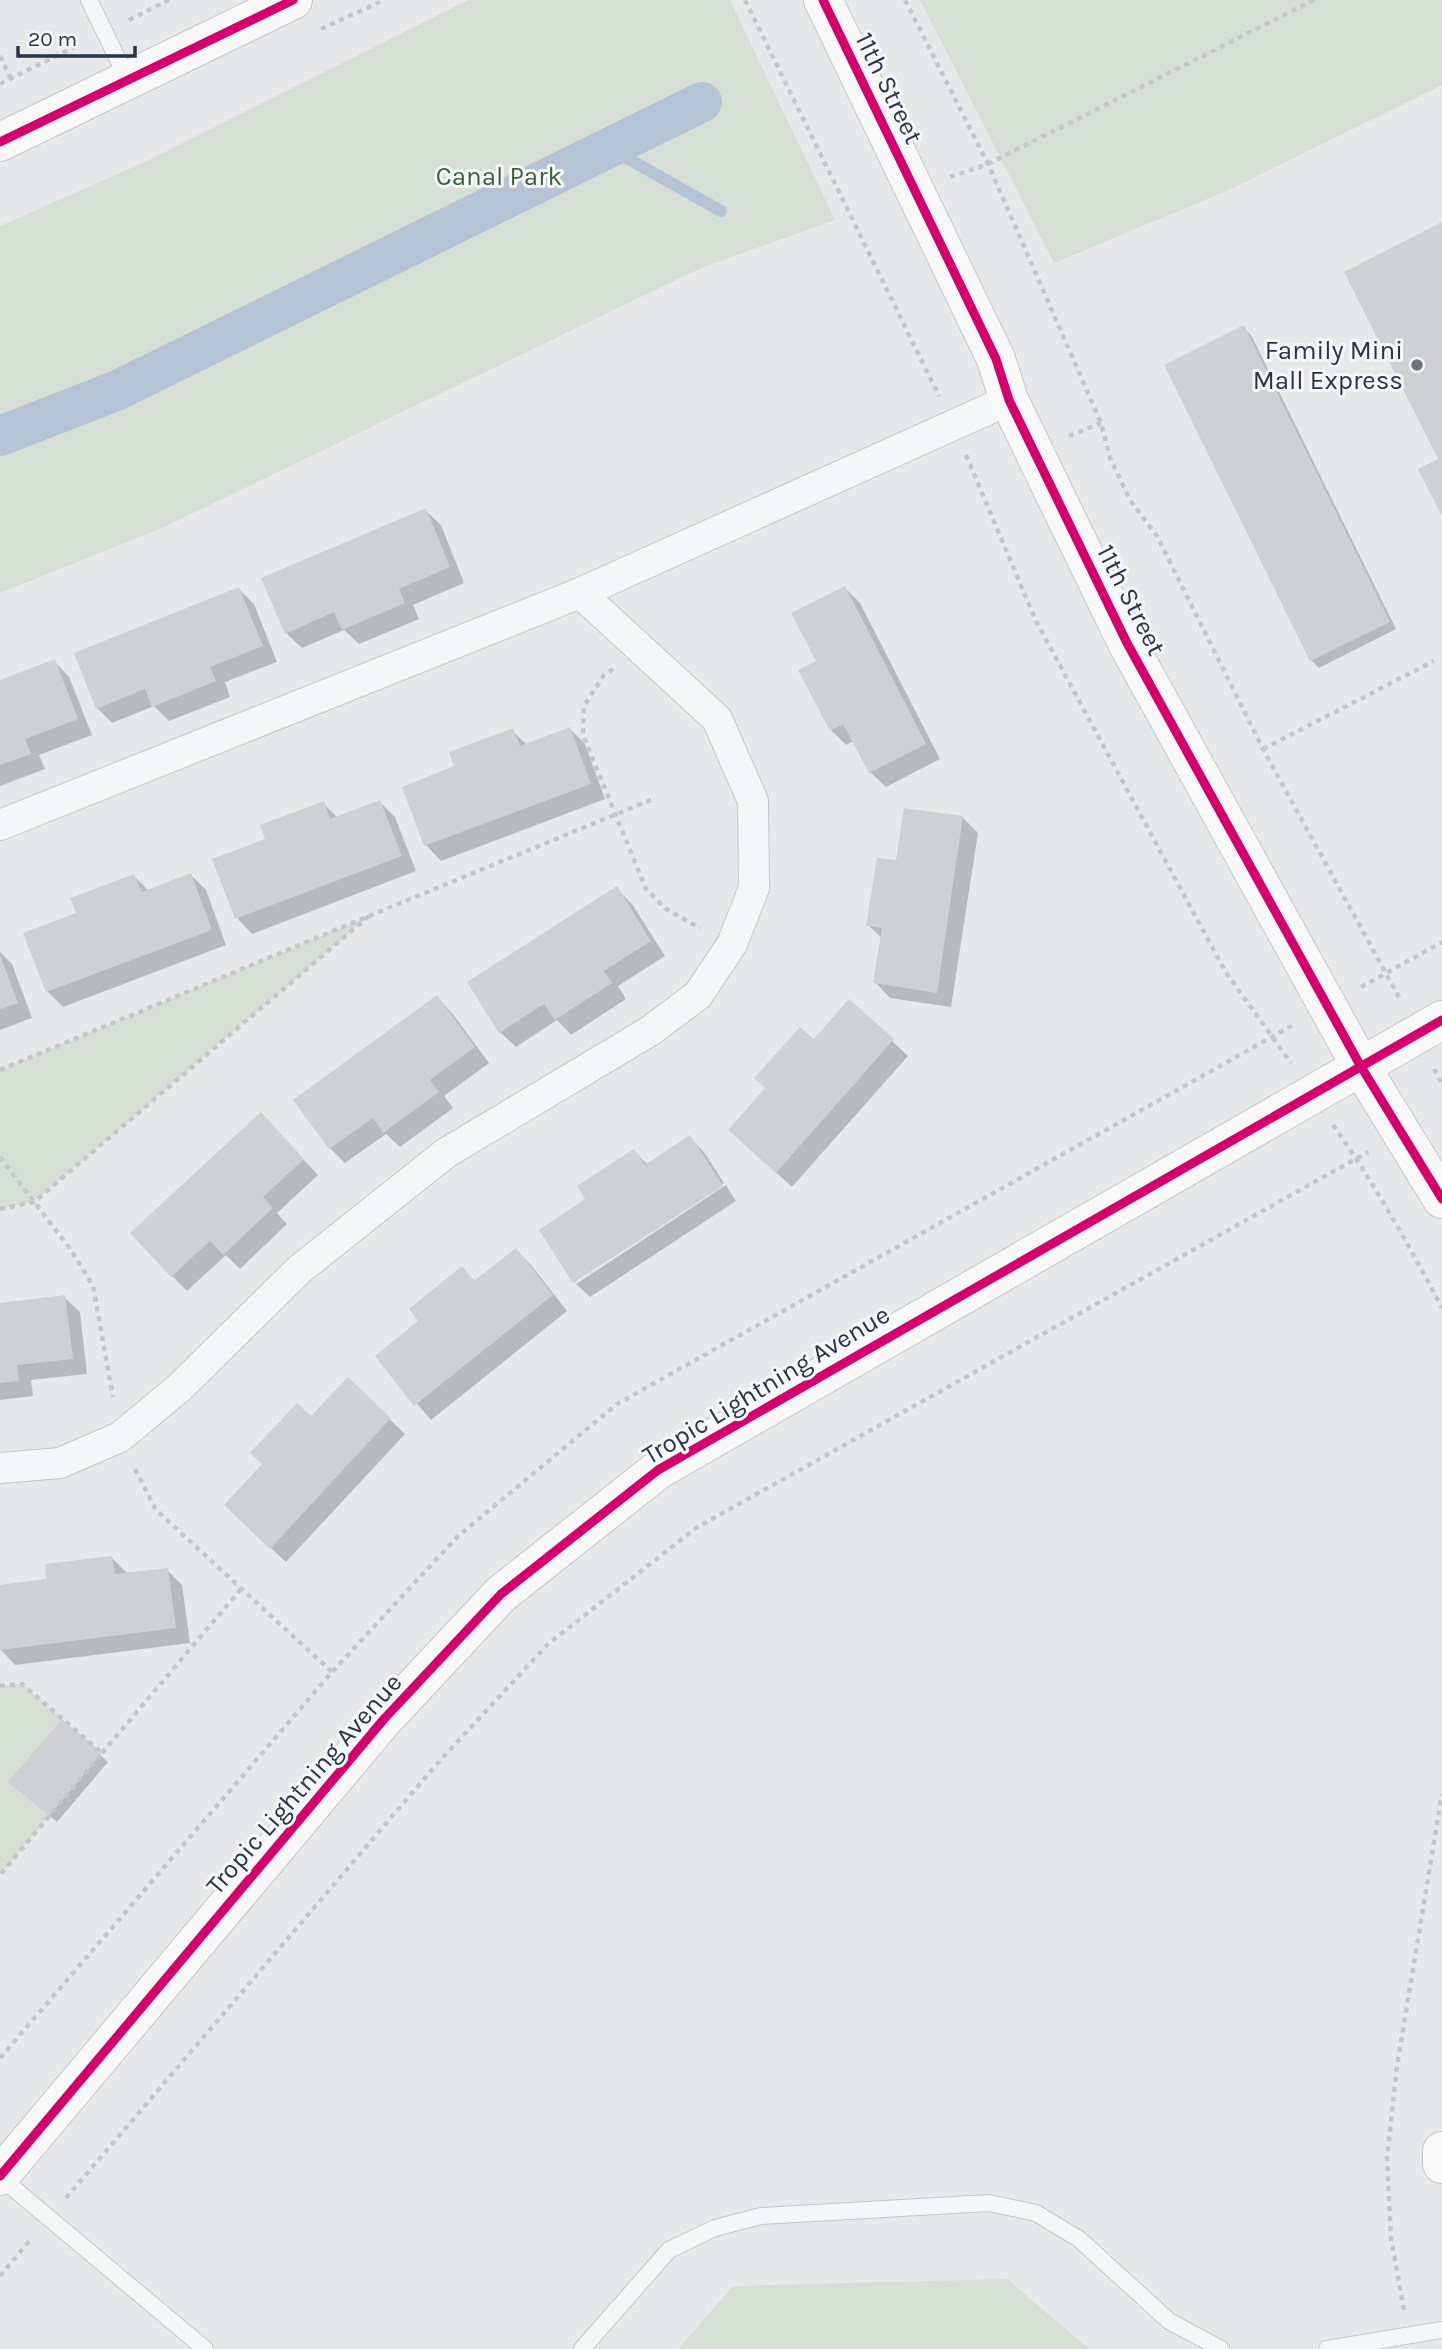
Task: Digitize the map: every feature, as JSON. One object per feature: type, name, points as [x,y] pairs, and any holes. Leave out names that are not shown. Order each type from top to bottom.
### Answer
[{"type":"main road","points":[[0,142],[293,0]]},
{"type":"main road","name":"11th Street","points":[[823,0],[996,359],[1009,400],[1127,643],[1360,1065],[1442,1199]]},
{"type":"main road","name":"Tropic Lightning Avenue","points":[[0,2177],[384,1719],[501,1594],[658,1469],[1442,1020]]},
{"type":"main road","points":[[1442,2151],[1442,2164]]},
{"type":"street","points":[[0,825],[580,593],[1009,400]]},
{"type":"street","points":[[0,1468],[60,1463],[120,1437],[179,1388],[300,1269],[446,1153],[650,1031],[698,995],[732,944],[754,888],[753,801],[717,719],[580,593]]},
{"type":"lane","points":[[89,0],[128,80]]},
{"type":"lane","points":[[0,2177],[205,2349]]},
{"type":"lane","points":[[582,2349],[668,2250],[715,2228],[761,2216],[989,2203],[1036,2213],[1079,2239],[1169,2321],[1221,2349]]},
{"type":"lane","points":[[1327,2349],[1442,2330]]},
{"type":"path","points":[[745,0],[954,426],[1036,621],[1225,971],[1357,1159],[1442,1308]]},
{"type":"path","points":[[905,0],[988,164],[1101,423],[1110,458],[1130,500],[1157,536],[1263,749],[1387,972]]},
{"type":"path","points":[[915,190],[988,164],[1314,0]]},
{"type":"path","points":[[0,57],[11,79]]},
{"type":"path","points":[[642,650],[604,675],[584,706],[583,735],[646,889],[666,909],[732,944]]},
{"type":"path","points":[[1263,749],[1434,661]]},
{"type":"path","points":[[0,1070],[653,799]]},
{"type":"path","points":[[0,1209],[34,1202],[369,916]]},
{"type":"path","points":[[0,2058],[332,1671],[448,1546],[617,1404],[1442,942]]},
{"type":"path","points":[[0,2276],[436,1765],[548,1644],[696,1528],[1402,1134]]},
{"type":"path","points":[[0,1157],[34,1202]]},
{"type":"path","points":[[0,1875],[241,1589]]},
{"type":"path","points":[[0,1686],[22,1684],[102,1754]]},
{"type":"path","points":[[1409,2335],[1391,2238],[1387,2158],[1397,2066],[1442,1794]]},
{"type":"green space","name":"Canal Park","points":[[468,0],[730,0],[835,220],[703,267],[162,528],[0,593],[0,226],[149,160]]},
{"type":"green space","points":[[920,0],[1442,0],[1442,85],[1229,190],[1054,263]]},
{"type":"green space","points":[[369,916],[34,1202],[0,1209],[0,1070]]},
{"type":"green space","points":[[22,1684],[62,1719],[9,1782],[49,1816],[0,1875],[0,1686]]},
{"type":"green space","points":[[1007,2279],[1089,2349],[678,2349],[733,2286]]},
{"type":"building","name":"Family Mini Mall Express","points":[[1442,222],[1442,516],[1418,469],[1438,459],[1344,272]]},
{"type":"building","points":[[1244,325],[1390,622],[1310,661],[1164,365]]},
{"type":"building","points":[[426,508],[450,567],[399,589],[405,603],[342,630],[334,612],[285,634],[261,578]]},
{"type":"building","points":[[845,586],[926,744],[869,773],[843,724],[830,731],[798,670],[816,661],[791,613]]},
{"type":"building","points":[[239,587],[263,646],[210,667],[216,681],[152,707],[145,689],[96,709],[74,653]]},
{"type":"building","points":[[55,659],[78,719],[25,739],[31,754],[0,765],[0,680]]},
{"type":"building","points":[[570,727],[591,784],[424,846],[402,787],[454,766],[449,752],[513,728],[520,746]]},
{"type":"building","points":[[380,800],[402,856],[235,919],[212,859],[265,839],[260,825],[324,801],[330,819]]},
{"type":"building","points":[[904,808],[963,816],[937,993],[873,983],[882,928],[866,926],[877,858],[896,860]]},
{"type":"building","points":[[191,873],[212,930],[46,992],[23,933],[76,913],[70,898],[134,874],[142,892]]},
{"type":"building","points":[[617,886],[651,941],[604,971],[612,983],[555,1020],[544,1004],[499,1033],[467,982]]},
{"type":"building","points":[[0,955],[18,1003],[0,1009]]},
{"type":"building","points":[[437,995],[475,1047],[430,1080],[439,1092],[383,1133],[373,1118],[329,1149],[293,1100]]},
{"type":"building","points":[[849,999],[894,1039],[776,1173],[728,1130],[765,1088],[754,1078],[800,1027],[814,1039]]},
{"type":"building","points":[[261,1112],[304,1159],[263,1197],[273,1208],[223,1255],[210,1241],[171,1277],[130,1233]]},
{"type":"building","points":[[690,1135],[723,1186],[573,1283],[539,1230],[585,1199],[577,1186],[634,1149],[645,1165]]},
{"type":"building","points":[[516,1248],[553,1295],[414,1406],[375,1356],[418,1321],[409,1309],[462,1266],[474,1281]]},
{"type":"building","points":[[65,1295],[73,1359],[17,1365],[19,1381],[0,1383],[0,1303]]},
{"type":"building","points":[[348,1377],[391,1418],[270,1549],[224,1505],[262,1464],[250,1453],[297,1403],[311,1416]]},
{"type":"building","points":[[112,1556],[115,1574],[168,1568],[176,1628],[0,1650],[0,1585],[46,1579],[45,1564]]},
{"type":"building","points":[[62,1719],[102,1753],[49,1816],[8,1782]]},
{"type":"waterway","points":[[0,436],[118,390],[702,102]]},
{"type":"waterway","points":[[609,148],[721,211]]},
{"type":"cycle path","points":[[0,142],[293,0]]},
{"type":"cycle path","points":[[823,0],[996,359],[1009,400],[1127,643],[1360,1065],[1442,1199]]},
{"type":"cycle path","points":[[0,2176],[384,1719],[501,1594],[658,1470],[1442,1020]]},
{"type":"place","name":"Family Mini Mall Express","points":[[1417,365]]}]
